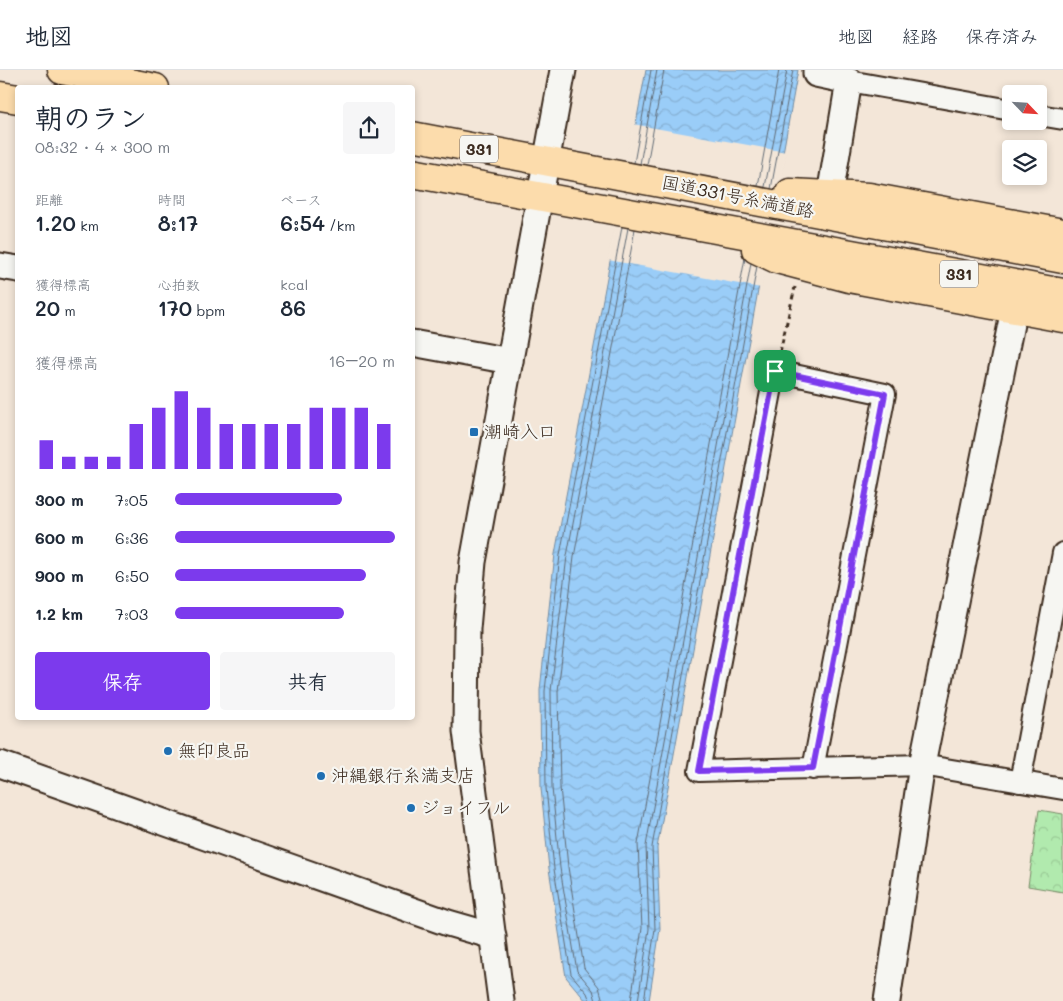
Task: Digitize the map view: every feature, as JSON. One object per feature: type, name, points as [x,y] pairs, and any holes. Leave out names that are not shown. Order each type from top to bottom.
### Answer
[{"type":"highway","points":[[62,70],[140,85]]},
{"type":"highway","points":[[0,96],[15,98]]},
{"type":"highway","name":"国道331号糸満道路","points":[[415,137],[714,192],[788,199],[860,221],[1063,259]]},
{"type":"highway","name":"国道331号糸満道路","points":[[415,174],[710,228],[780,250],[854,254],[1063,293]]},
{"type":"highway","points":[[788,199],[830,195],[869,198],[1063,233]]},
{"type":"highway","points":[[780,250],[849,278],[1063,318]]},
{"type":"street","points":[[501,1001],[466,731],[467,629],[473,562],[563,70]]},
{"type":"street","points":[[816,70],[816,74],[849,81],[1002,108]]},
{"type":"street","points":[[830,195],[849,81]]},
{"type":"street","points":[[1048,116],[1063,119]]},
{"type":"street","points":[[0,266],[15,268]]},
{"type":"street","points":[[887,1001],[922,765],[1014,309]]},
{"type":"street","points":[[415,344],[510,361]]},
{"type":"street","points":[[813,768],[885,394],[775,371],[699,771],[813,768],[922,765],[1063,789]]},
{"type":"street","points":[[1020,782],[1063,553]]},
{"type":"street","points":[[0,764],[448,923],[494,936]]},
{"type":"path","points":[[775,371],[796,284]]},
{"type":"green space","points":[[1039,810],[1063,814],[1063,892],[1028,886]]},
{"type":"water","points":[[646,70],[798,70],[657,848],[660,929],[649,1001],[586,1001],[566,977],[549,869],[541,788],[540,690],[555,554]]},
{"type":"pier","points":[[633,124],[786,152],[761,288],[608,260]]},
{"type":"place","name":"潮崎入口","points":[[474,432]]},
{"type":"place","name":"無印良品","points":[[168,751]]},
{"type":"place","name":"沖縄銀行糸満支店","points":[[321,776]]},
{"type":"place","name":"ジョイフル","points":[[411,808]]},
{"type":"route","points":[[775,371],[885,394],[813,768],[699,771],[762,438],[775,371]]}]
